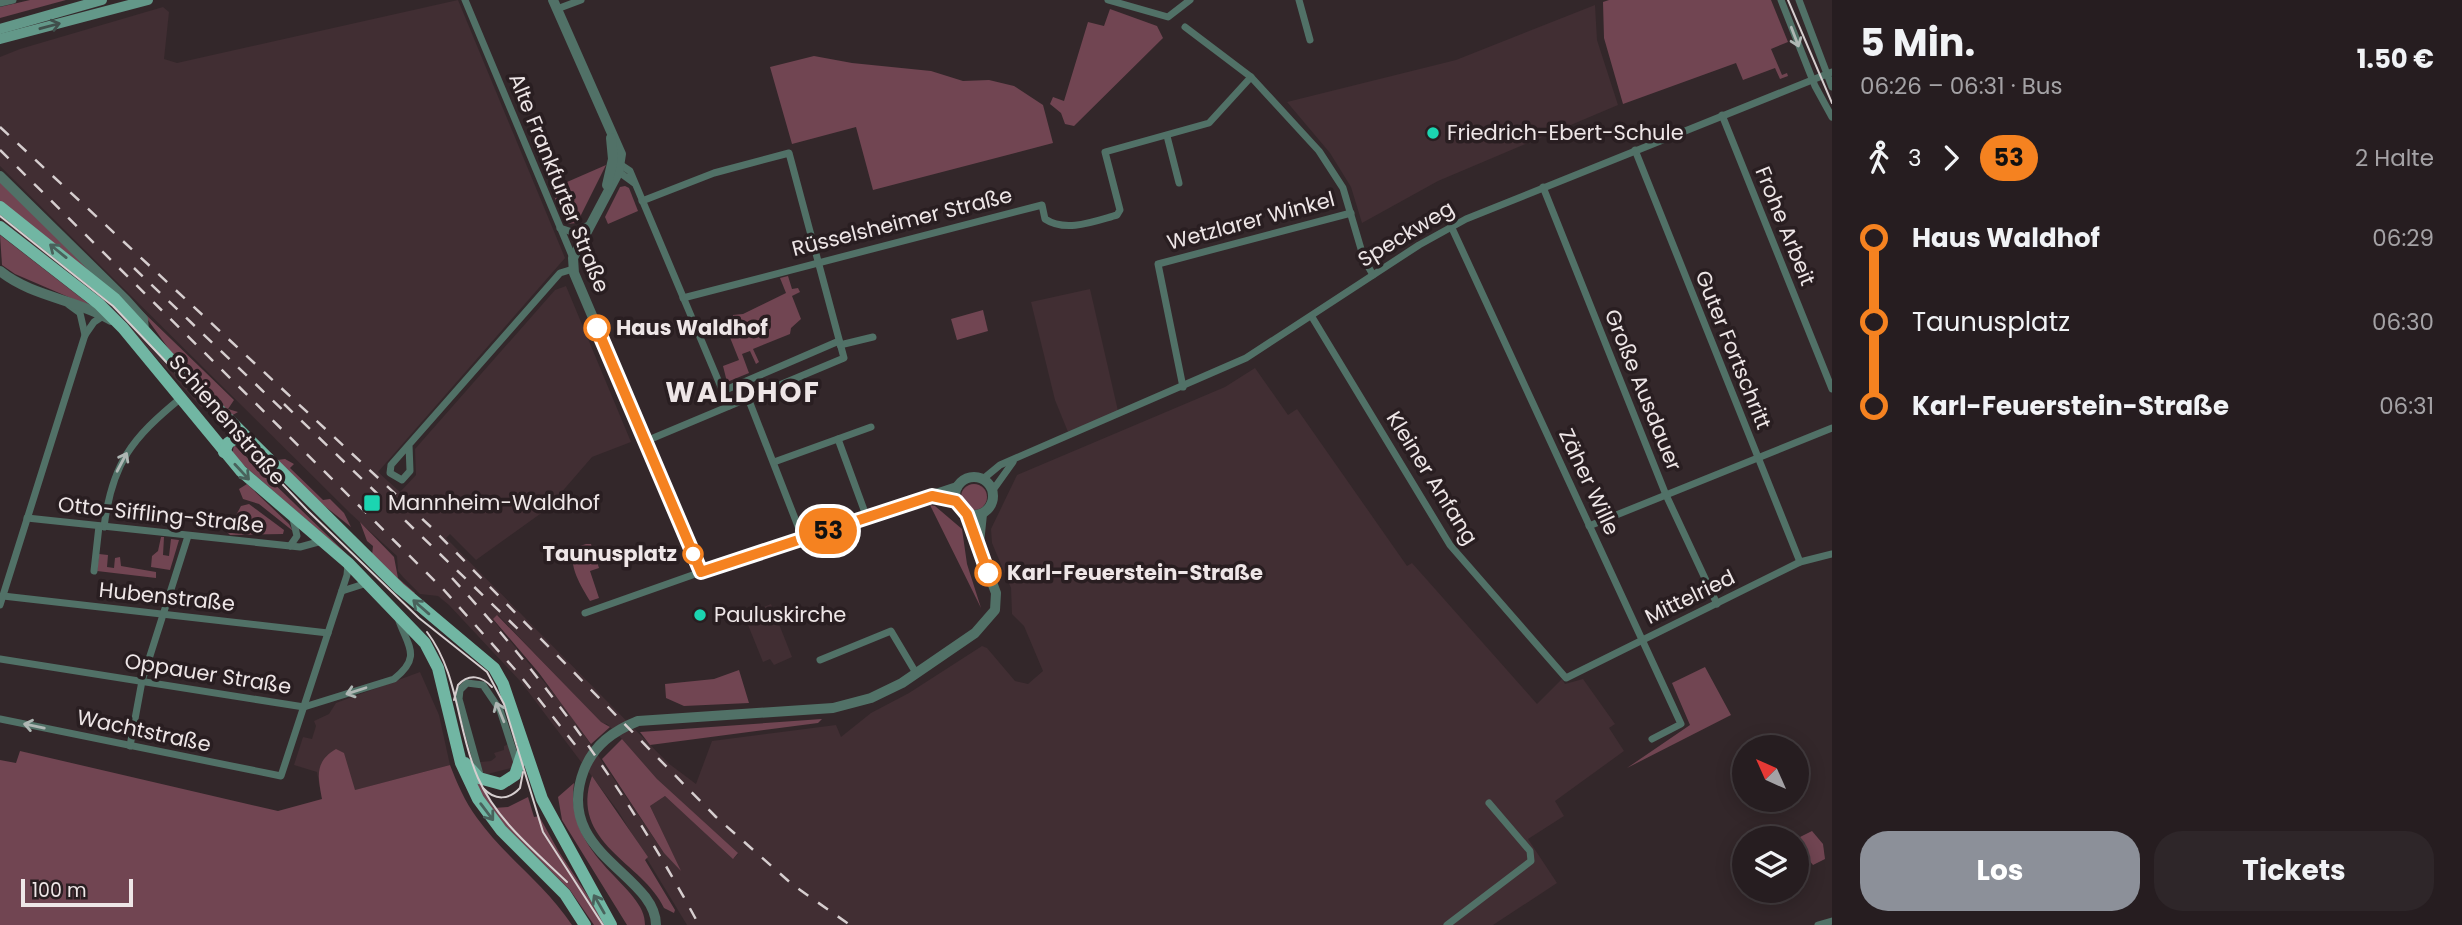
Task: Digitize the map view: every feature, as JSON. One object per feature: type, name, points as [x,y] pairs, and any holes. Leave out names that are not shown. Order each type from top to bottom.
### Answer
[{"type":"main road","points":[[0,29],[102,0]]},
{"type":"main road","points":[[0,39],[149,0]]},
{"type":"main road","name":"Schienenstraße","points":[[0,207],[105,291],[195,386],[416,603],[495,668],[547,810],[611,925]]},
{"type":"main road","points":[[0,227],[79,287],[123,328]]},
{"type":"main road","name":"Schienenstraße","points":[[123,328],[250,480],[348,563],[425,643],[434,659],[457,751]]},
{"type":"main road","points":[[224,452],[228,443],[236,438],[254,444]]},
{"type":"main road","points":[[457,751],[472,772],[494,784],[505,783],[519,768],[524,748]]},
{"type":"main road","points":[[457,751],[468,781],[489,815],[553,880],[585,925]]},
{"type":"street","points":[[0,3],[13,0]]},
{"type":"street","name":"Alte Frankfurter Straße","points":[[465,0],[573,258],[573,269],[701,572]]},
{"type":"street","points":[[573,258],[617,168],[620,150],[609,131],[555,4],[581,0]]},
{"type":"street","points":[[1108,0],[1158,17],[1176,14],[1189,0]]},
{"type":"street","points":[[1298,0],[1310,40]]},
{"type":"street","points":[[1781,0],[1812,79],[1832,117]]},
{"type":"street","points":[[1799,0],[1830,72],[1832,87]]},
{"type":"street","points":[[1185,27],[1251,77],[1301,129],[1331,167],[1351,213],[1364,258],[1373,275]]},
{"type":"street","name":"Speckweg","points":[[585,613],[932,496],[957,487],[972,477],[983,479],[1000,465],[1246,358],[1451,226],[1830,72]]},
{"type":"street","name":"Rüsselsheimer Straße","points":[[683,298],[1042,205],[1045,219],[1052,224],[1072,226],[1117,215],[1120,210],[1105,152],[1209,124],[1251,77]]},
{"type":"street","name":"Frohe Arbeit","points":[[1722,115],[1832,389]]},
{"type":"street","points":[[1167,136],[1179,183]]},
{"type":"street","name":"Guter Fortschritt","points":[[1635,150],[1800,562]]},
{"type":"street","points":[[642,201],[714,173],[789,153],[844,358],[646,441]]},
{"type":"street","points":[[617,168],[635,183],[729,406]]},
{"type":"street","points":[[0,176],[126,300],[143,319],[144,330]]},
{"type":"street","name":"Große Ausdauer","points":[[1543,187],[1666,495],[1717,604]]},
{"type":"street","name":"Wetzlarer Winkel","points":[[1183,387],[1158,264],[1351,213]]},
{"type":"street","points":[[560,229],[575,232],[589,225]]},
{"type":"street","name":"Zäher Wille","points":[[1451,226],[1681,724],[1652,739]]},
{"type":"street","points":[[409,445],[410,471],[402,480],[396,479],[390,473],[391,465],[560,273],[573,269]]},
{"type":"street","name":"Schienenstraße","points":[[0,271],[27,288],[91,309],[123,328]]},
{"type":"street","points":[[63,301],[81,316],[85,335]]},
{"type":"street","points":[[0,605],[85,335],[94,321],[103,316]]},
{"type":"street","name":"Kleiner Anfang","points":[[1312,317],[1450,545],[1566,678]]},
{"type":"street","points":[[723,391],[839,343],[873,337]]},
{"type":"street","points":[[94,571],[111,486],[121,461],[141,433],[181,398]]},
{"type":"street","points":[[748,398],[803,539]]},
{"type":"street","points":[[774,462],[871,427]]},
{"type":"street","points":[[1589,526],[1832,428]]},
{"type":"street","points":[[838,439],[867,518]]},
{"type":"street","points":[[979,551],[982,514],[993,502],[993,490],[1015,459]]},
{"type":"street","points":[[983,479],[993,490]]},
{"type":"street","points":[[956,501],[957,487]]},
{"type":"street","points":[[656,925],[652,905],[597,848],[582,821],[579,803],[582,776],[601,743],[622,728],[638,721],[840,707],[878,695],[975,634],[993,614],[996,593],[967,514],[956,501],[932,496]]},
{"type":"street","points":[[967,514],[982,514]]},
{"type":"street","name":"Otto-Siffling-Straße","points":[[27,518],[300,547],[323,541]]},
{"type":"street","name":"Otto-Siffling-Straße","points":[[290,546],[297,536],[292,518]]},
{"type":"street","points":[[130,746],[142,681],[188,536]]},
{"type":"street","name":"Mittelried","points":[[1566,678],[1800,562],[1832,554]]},
{"type":"street","points":[[304,707],[342,591],[348,563]]},
{"type":"street","points":[[342,591],[367,583]]},
{"type":"street","name":"Hubenstraße","points":[[3,596],[328,633]]},
{"type":"street","name":"Schienenstraße","points":[[397,614],[412,652],[404,670]]},
{"type":"street","points":[[820,660],[891,631],[916,673]]},
{"type":"street","name":"Oppauer Straße","points":[[0,659],[304,707],[394,679],[404,670]]},
{"type":"street","points":[[482,779],[459,697],[461,688],[469,682],[484,686],[496,701],[519,768]]},
{"type":"street","name":"Wachtstraße","points":[[0,719],[281,776],[304,707]]},
{"type":"street","points":[[1447,925],[1531,861],[1530,851],[1489,803]]},
{"type":"street","points":[[1818,925],[1832,921]]},
{"type":"shaded area","points":[[30,0],[66,0],[0,18],[0,7]]},
{"type":"shaded area","points":[[458,0],[565,258],[378,472],[400,492],[416,475],[415,449],[555,290],[566,286],[631,442],[592,457],[547,509],[476,560],[450,534],[446,538],[668,763],[696,784],[712,741],[836,725],[841,737],[871,713],[909,693],[982,646],[987,648],[1015,681],[1028,684],[1043,671],[1024,626],[1012,614],[1011,588],[992,543],[991,529],[1017,475],[1225,387],[1255,368],[1288,415],[1297,409],[1407,566],[1412,563],[1537,704],[1562,679],[1565,684],[1583,679],[1615,724],[1609,728],[1624,751],[1555,801],[1564,816],[1528,839],[1557,883],[1493,925],[687,925],[618,811],[521,682],[449,605],[438,596],[420,594],[398,571],[397,556],[351,514],[0,166],[0,57],[163,7],[169,12],[164,59],[177,63]],"holes":[[[498,615],[601,723],[607,724],[657,779],[738,854],[734,858],[665,796],[650,806],[679,868],[664,853],[568,711],[493,620]]]},
{"type":"shaded area","points":[[1771,0],[1788,42],[1771,49],[1782,75],[1787,73],[1788,76],[1780,79],[1775,68],[1743,80],[1736,63],[1623,104],[1604,38],[1603,2]]},
{"type":"shaded area","name":"Friedrich-Ebert-Schule","points":[[1595,5],[1597,40],[1618,105],[1438,181],[1362,223],[1351,187],[1330,153],[1287,102],[1456,60]]},
{"type":"shaded area","points":[[1110,9],[1157,26],[1163,38],[1074,126],[1065,124],[1061,113],[1050,104],[1053,97],[1064,101],[1088,22],[1104,26]]},
{"type":"shaded area","points":[[814,56],[852,63],[931,71],[963,81],[989,80],[1014,86],[1043,105],[1053,143],[873,190],[856,127],[792,144],[770,67]]},
{"type":"shaded area","points":[[606,165],[577,223],[566,224],[551,189]]},
{"type":"shaded area","points":[[0,180],[113,290],[0,202]]},
{"type":"shaded area","points":[[620,187],[629,188],[638,211],[608,224],[605,217]]},
{"type":"shaded area","points":[[0,212],[102,293],[211,409],[201,407],[142,342],[0,223]]},
{"type":"shaded area","points":[[0,235],[94,308],[15,274],[2,265]]},
{"type":"shaded area","points":[[788,276],[792,289],[798,288],[800,292],[792,296],[801,319],[791,328],[790,334],[753,349],[759,362],[756,364],[750,351],[742,354],[749,373],[727,382],[723,366],[739,360],[729,335],[732,333],[729,320],[733,315],[743,314],[786,293],[780,278]]},
{"type":"shaded area","points":[[1090,289],[1118,411],[1068,432],[1055,400],[1031,302]]},
{"type":"shaded area","points":[[140,309],[234,400],[228,409],[238,412],[231,416],[179,363]]},
{"type":"shaded area","points":[[983,310],[988,331],[957,340],[951,319]]},
{"type":"shaded area","points":[[234,445],[355,562],[232,455]]},
{"type":"shaded area","points":[[285,459],[294,464],[290,468],[323,500],[330,499],[344,513],[351,527],[317,500],[277,460]]},
{"type":"shaded area","points":[[247,484],[293,531],[259,504],[243,499],[239,489]]},
{"type":"shaded area","points":[[974,484],[983,488],[987,497],[983,506],[974,510],[965,506],[961,497],[965,488]]},
{"type":"shaded area","points":[[249,504],[284,530],[283,534],[230,535],[227,532],[241,506]]},
{"type":"shaded area","points":[[930,505],[935,506],[962,529],[967,564],[981,608]]},
{"type":"shaded area","points":[[360,522],[394,557],[398,578],[415,593],[412,595],[372,555],[373,546],[367,541]]},
{"type":"shaded area","points":[[161,537],[164,537],[163,555],[169,556],[171,539],[179,540],[170,570],[151,567],[152,556],[158,551]]},
{"type":"shaded area","points":[[591,544],[599,568],[590,571],[599,598],[590,601],[576,576],[573,562],[574,548]]},
{"type":"shaded area","points":[[99,554],[108,555],[107,567],[114,568],[115,558],[120,557],[121,566],[156,572],[156,578],[97,571]]},
{"type":"shaded area","points":[[771,604],[792,657],[774,665],[770,659],[763,662],[744,615]]},
{"type":"shaded area","points":[[497,615],[601,722],[610,727],[591,744],[539,673],[493,619]]},
{"type":"shaded area","points":[[1705,667],[1731,715],[1627,768],[1690,725],[1672,683]]},
{"type":"shaded area","points":[[739,670],[749,703],[684,706],[666,698],[665,684],[714,679]]},
{"type":"shaded area","points":[[420,672],[439,715],[450,765],[322,799],[317,772],[294,765],[303,737],[312,739],[316,726],[314,721],[329,714],[336,703]]},
{"type":"shaded area","points":[[822,719],[818,723],[650,745],[640,732]]},
{"type":"shaded area","points":[[622,739],[657,779],[738,853],[733,859],[665,796],[650,806],[681,871],[664,853],[602,759]]},
{"type":"shaded area","points":[[509,744],[515,767],[484,775],[480,762],[491,761],[496,757],[494,753],[504,750],[504,746]]},
{"type":"shaded area","points":[[336,749],[344,753],[355,790],[450,765],[477,818],[550,896],[572,925],[0,925],[0,760],[16,763],[20,751],[278,811],[322,799],[319,771],[324,759]]},
{"type":"shaded area","points":[[470,776],[479,782],[494,808],[508,807],[528,797],[534,817],[539,816],[607,925],[594,925],[570,890],[495,816]]},
{"type":"shaded area","points":[[592,776],[648,857],[645,860],[675,910],[674,913],[664,908],[654,892],[599,835],[590,819],[587,799]]},
{"type":"shaded area","points":[[574,783],[574,809],[581,832],[606,868],[633,897],[642,911],[645,925],[627,925],[562,820],[558,797]]},
{"type":"shaded area","points":[[1812,831],[1823,844],[1825,859],[1813,865],[1809,860],[1809,832]]},
{"type":"tram line","points":[[1788,0],[1832,103]]},
{"type":"tram line","points":[[0,216],[113,306],[307,510],[419,618],[487,672],[504,704],[543,832],[603,925]]},
{"type":"tram line","points":[[427,632],[446,666],[471,760],[486,794],[517,834],[567,882]]},
{"type":"tram line","points":[[454,700],[458,685],[471,677],[480,678],[492,687]]},
{"type":"tram line","points":[[483,788],[497,797],[507,797],[520,788],[523,772]]},
{"type":"railway","points":[[0,127],[431,527],[716,817],[793,885],[850,925]]},
{"type":"railway","points":[[0,150],[443,589],[519,674],[580,751]]},
{"type":"railway","points":[[134,268],[288,415]]},
{"type":"railway","points":[[284,404],[519,630]]},
{"type":"railway","points":[[452,578],[522,659],[587,744],[646,833],[699,925]]},
{"type":"bus line","name":"53","points":[[597,328],[701,572],[932,496],[956,501],[960,509],[967,514],[988,573]]},
{"type":"place","name":"Friedrich-Ebert-Schule","points":[[1433,133]]},
{"type":"place","name":"Haus Waldhof","points":[[597,328]]},
{"type":"place","name":"Mannheim-Waldhof","points":[[372,503]]},
{"type":"place","name":"Taunusplatz","points":[[693,554]]},
{"type":"place","name":"Karl-Feuerstein-Straße","points":[[988,573]]},
{"type":"place","name":"Pauluskirche","points":[[700,615]]},
{"type":"district","name":"WALDHOF","points":[[743,392]]}]
